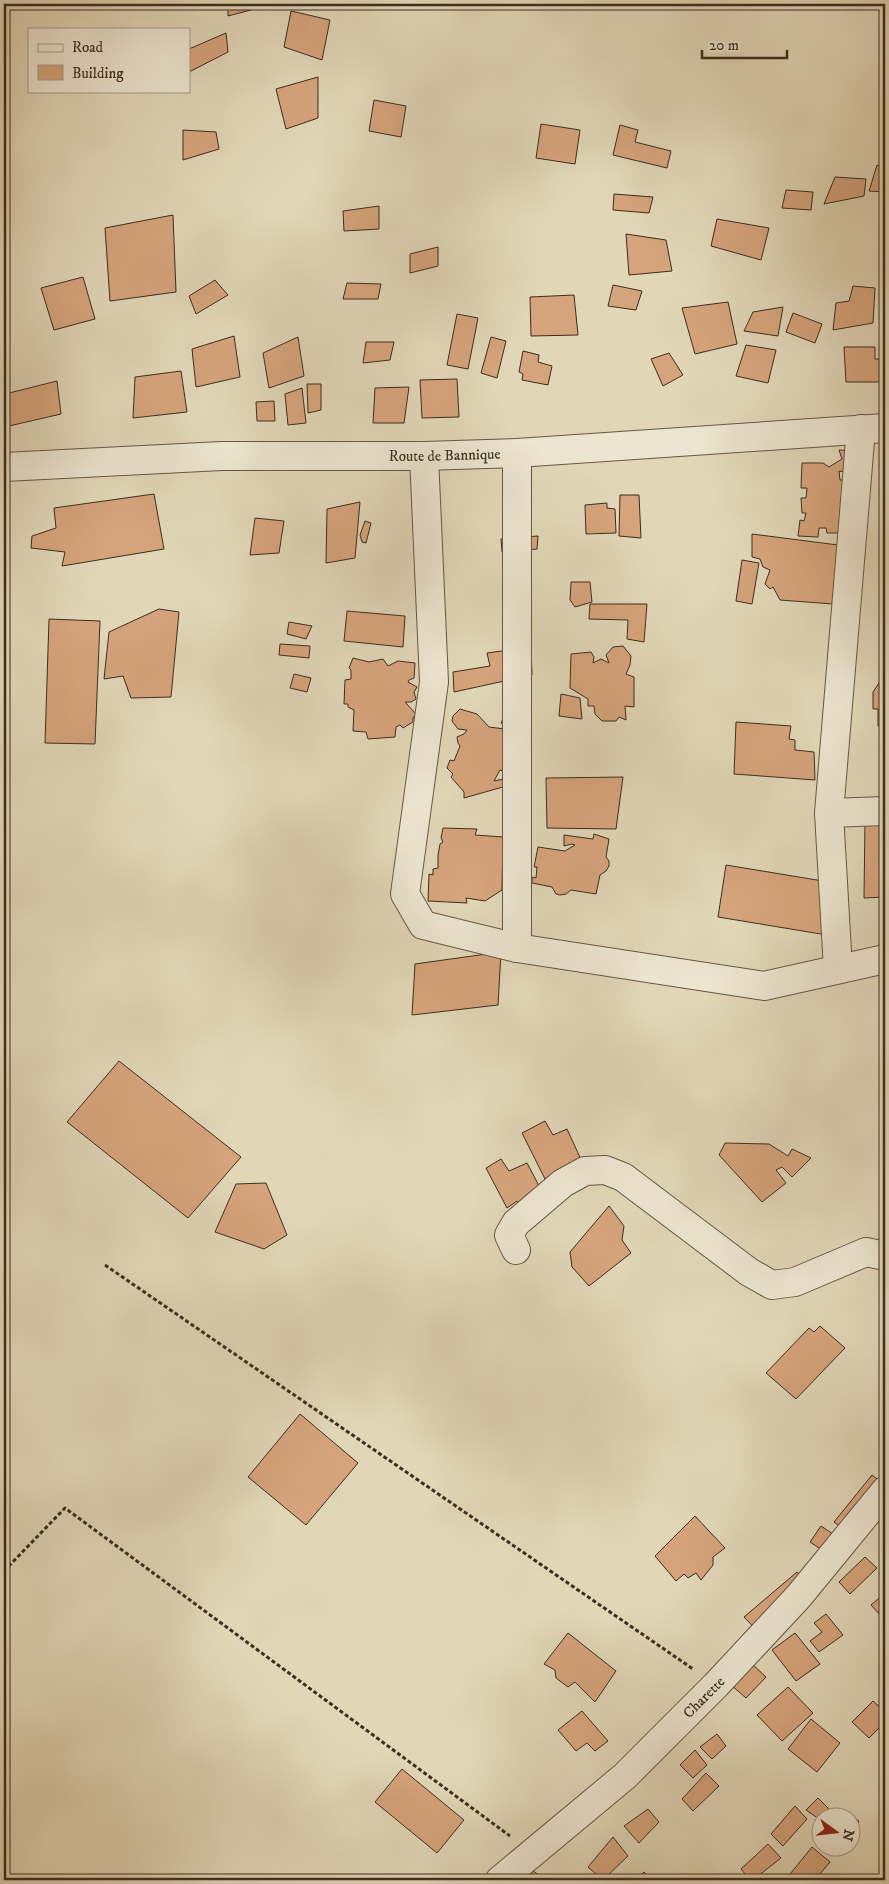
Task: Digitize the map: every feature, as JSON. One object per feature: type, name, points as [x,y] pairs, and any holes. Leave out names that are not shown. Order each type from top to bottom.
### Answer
[{"type":"street","name":"Route de Bannique","points":[[4,467],[222,456],[517,454],[873,428]]},
{"type":"street","points":[[838,969],[829,813],[873,428]]},
{"type":"street","points":[[517,454],[517,948]]},
{"type":"street","points":[[424,456],[434,682],[405,894],[423,925],[517,948],[764,986],[885,959]]},
{"type":"street","points":[[829,813],[885,811]]},
{"type":"street","points":[[516,1250],[509,1235],[516,1223],[563,1183],[585,1170],[605,1170],[623,1178],[749,1272],[772,1285],[795,1282],[866,1252],[885,1256]]},
{"type":"street","name":"Charette","points":[[500,1880],[625,1776],[716,1685],[799,1596],[885,1491]]},
{"type":"path","points":[[105,1265],[716,1685]]},
{"type":"path","points":[[4,1570],[65,1508],[532,1853]]},
{"type":"building","points":[[228,4],[251,4],[251,10],[228,16]]},
{"type":"building","points":[[291,11],[330,20],[322,60],[284,47]]},
{"type":"building","points":[[226,33],[228,52],[190,71],[190,49]]},
{"type":"building","points":[[318,77],[318,118],[286,129],[276,89]]},
{"type":"building","points":[[374,100],[406,106],[401,137],[369,131]]},
{"type":"building","points":[[541,124],[580,130],[575,164],[536,158]]},
{"type":"building","points":[[620,125],[638,130],[635,142],[671,151],[667,168],[613,155]]},
{"type":"building","points":[[183,130],[216,132],[219,149],[183,160]]},
{"type":"building","points":[[877,165],[885,167],[885,192],[869,191]]},
{"type":"building","points":[[835,177],[866,179],[864,196],[824,204]]},
{"type":"building","points":[[786,190],[813,192],[811,210],[782,208]]},
{"type":"building","points":[[614,194],[653,197],[649,213],[613,210]]},
{"type":"building","points":[[379,206],[379,229],[344,231],[343,211]]},
{"type":"building","points":[[173,215],[176,292],[110,301],[105,228]]},
{"type":"building","points":[[717,219],[769,228],[761,260],[711,246]]},
{"type":"building","points":[[626,234],[666,240],[672,271],[629,275]]},
{"type":"building","points":[[438,247],[438,266],[410,273],[410,254]]},
{"type":"building","points":[[83,277],[95,319],[54,330],[41,288]]},
{"type":"building","points":[[215,280],[228,295],[196,314],[189,296]]},
{"type":"building","points":[[347,283],[381,284],[378,299],[343,299]]},
{"type":"building","points":[[613,285],[642,291],[636,310],[608,306]]},
{"type":"building","points":[[853,286],[875,288],[873,323],[833,330],[836,303],[849,301]]},
{"type":"building","points":[[574,295],[578,335],[531,336],[530,297]]},
{"type":"building","points":[[728,302],[737,344],[695,354],[682,308]]},
{"type":"building","points":[[783,307],[778,336],[744,331],[753,312]]},
{"type":"building","points":[[793,313],[822,324],[815,343],[786,332]]},
{"type":"building","points":[[457,314],[478,318],[468,369],[447,365]]},
{"type":"building","points":[[234,336],[240,377],[196,387],[192,349]]},
{"type":"building","points":[[298,337],[304,376],[269,388],[263,353]]},
{"type":"building","points":[[491,337],[506,341],[497,378],[481,373]]},
{"type":"building","points":[[366,342],[394,342],[390,360],[363,363]]},
{"type":"building","points":[[746,345],[776,350],[768,383],[736,376]]},
{"type":"building","points":[[844,347],[875,347],[875,359],[885,359],[885,382],[846,382]]},
{"type":"building","points":[[523,351],[539,355],[538,362],[552,366],[548,385],[522,380],[523,374],[519,372]]},
{"type":"building","points":[[669,353],[683,375],[663,386],[651,359]]},
{"type":"building","points":[[181,371],[187,412],[133,418],[135,377]]},
{"type":"building","points":[[457,379],[459,417],[422,418],[420,380]]},
{"type":"building","points":[[57,381],[61,414],[9,426],[5,394]]},
{"type":"building","points":[[307,384],[321,384],[321,410],[308,413]]},
{"type":"building","points":[[409,387],[404,423],[373,423],[375,388]]},
{"type":"building","points":[[302,388],[306,423],[288,425],[285,394]]},
{"type":"building","points":[[274,401],[275,421],[257,421],[256,402]]},
{"type":"building","points":[[839,450],[864,451],[859,474],[839,471],[840,480],[845,480],[847,533],[827,533],[826,528],[819,528],[818,537],[798,536],[800,520],[804,521],[806,513],[802,513],[801,498],[806,498],[807,488],[801,488],[802,463],[823,463],[829,467],[842,459]]},
{"type":"building","points":[[881,487],[885,487],[885,517],[880,517]]},
{"type":"building","points":[[154,494],[164,549],[62,566],[65,552],[31,548],[32,536],[56,528],[54,508]]},
{"type":"building","points":[[620,495],[639,495],[641,538],[619,536]]},
{"type":"building","points":[[360,502],[355,558],[326,563],[327,509]]},
{"type":"building","points":[[607,503],[607,508],[615,509],[616,533],[586,534],[585,505]]},
{"type":"building","points":[[255,518],[284,521],[279,553],[250,555]]},
{"type":"building","points":[[365,521],[371,523],[366,543],[362,542],[360,535]]},
{"type":"building","points":[[752,534],[838,545],[846,605],[780,600],[773,587],[770,589],[765,584],[770,570],[763,567],[760,559],[752,557]]},
{"type":"building","points":[[538,536],[537,549],[502,552],[501,539]]},
{"type":"building","points":[[742,560],[759,563],[752,604],[736,601]]},
{"type":"building","points":[[571,582],[590,582],[592,602],[575,607],[570,600]]},
{"type":"building","points":[[590,604],[647,604],[644,642],[627,639],[628,620],[589,619]]},
{"type":"building","points":[[159,609],[179,612],[171,697],[131,698],[123,676],[104,679],[109,632]]},
{"type":"building","points":[[347,611],[405,616],[403,647],[344,641]]},
{"type":"building","points":[[49,619],[100,621],[95,744],[45,743]]},
{"type":"building","points":[[289,622],[312,626],[306,639],[287,634]]},
{"type":"building","points":[[280,644],[310,646],[309,658],[279,655]]},
{"type":"building","points":[[623,646],[631,656],[626,674],[634,677],[634,707],[625,706],[626,720],[619,717],[616,721],[602,721],[595,714],[594,706],[588,706],[588,699],[570,688],[571,654],[591,652],[594,657],[593,663],[601,659],[609,663],[606,655],[613,647]]},
{"type":"building","points":[[531,647],[532,675],[454,692],[453,672],[490,666],[487,653]]},
{"type":"building","points":[[353,658],[369,662],[383,659],[388,666],[398,661],[415,663],[414,678],[408,682],[417,687],[414,692],[416,699],[411,702],[405,702],[416,714],[413,722],[403,728],[400,725],[396,727],[395,737],[368,739],[366,732],[353,731],[354,710],[348,707],[348,704],[344,704],[345,680],[351,679],[351,670],[349,668]]},
{"type":"building","points":[[883,662],[885,662],[885,726],[878,726],[878,709],[873,709],[873,692],[883,677]]},
{"type":"building","points":[[294,674],[311,678],[307,692],[290,688]]},
{"type":"building","points":[[561,694],[580,698],[582,719],[559,716]]},
{"type":"building","points":[[460,709],[477,714],[489,727],[505,729],[506,726],[501,723],[504,717],[511,714],[515,722],[508,734],[511,748],[509,773],[500,770],[494,781],[508,778],[510,785],[464,798],[464,792],[451,777],[453,774],[447,768],[450,760],[454,761],[460,746],[457,737],[464,734],[467,730],[458,729],[452,721],[453,716]]},
{"type":"building","points":[[736,722],[791,726],[789,739],[795,740],[795,750],[814,752],[815,780],[734,774]]},
{"type":"building","points":[[623,777],[616,829],[547,828],[546,778]]},
{"type":"building","points":[[865,821],[885,823],[885,897],[864,898]]},
{"type":"building","points":[[443,828],[477,829],[475,835],[503,837],[502,890],[485,901],[466,898],[467,903],[428,901],[429,874],[433,875],[433,869],[438,868],[440,844],[443,842],[441,838]]},
{"type":"building","points":[[594,834],[609,839],[606,857],[609,861],[609,866],[600,875],[596,894],[571,890],[566,894],[560,895],[556,894],[552,887],[532,883],[532,877],[536,878],[537,867],[534,867],[538,847],[565,851],[575,845],[564,846],[564,835],[593,839]]},
{"type":"building","points":[[726,865],[835,883],[827,935],[718,917]]},
{"type":"building","points":[[501,952],[498,1005],[412,1015],[415,964]]},
{"type":"building","points":[[119,1061],[241,1157],[188,1218],[67,1122]]},
{"type":"building","points":[[545,1121],[553,1135],[567,1129],[589,1177],[557,1203],[522,1133]]},
{"type":"building","points":[[725,1143],[769,1144],[788,1156],[792,1149],[811,1158],[792,1177],[782,1167],[776,1170],[786,1183],[762,1202],[719,1155]]},
{"type":"building","points":[[501,1159],[509,1171],[527,1163],[547,1201],[530,1221],[517,1201],[507,1208],[486,1168]]},
{"type":"building","points":[[266,1183],[287,1235],[264,1249],[215,1232],[236,1184]]},
{"type":"building","points":[[609,1206],[624,1226],[622,1240],[631,1253],[589,1286],[572,1267],[570,1252]]},
{"type":"building","points":[[820,1326],[845,1348],[796,1399],[766,1373],[809,1328],[814,1332]]},
{"type":"building","points":[[300,1414],[358,1463],[306,1525],[248,1477]]},
{"type":"building","points":[[872,1475],[885,1485],[851,1535],[834,1522]]},
{"type":"building","points":[[695,1516],[725,1548],[713,1557],[713,1565],[701,1580],[696,1573],[688,1578],[684,1574],[676,1581],[655,1556]]},
{"type":"building","points":[[821,1526],[842,1540],[831,1556],[810,1542]]},
{"type":"building","points":[[865,1557],[877,1568],[850,1594],[839,1582]]},
{"type":"building","points":[[797,1572],[811,1586],[802,1598],[809,1606],[769,1643],[744,1617]]},
{"type":"building","points":[[885,1593],[885,1614],[882,1617],[871,1605]]},
{"type":"building","points":[[826,1614],[843,1635],[819,1652],[810,1641],[822,1632],[814,1623]]},
{"type":"building","points":[[568,1633],[616,1671],[595,1702],[575,1682],[568,1687],[556,1678],[555,1670],[544,1664]]},
{"type":"building","points":[[795,1633],[820,1664],[796,1681],[772,1650]]},
{"type":"building","points":[[751,1663],[766,1677],[746,1698],[716,1672]]},
{"type":"building","points":[[885,1666],[885,1677],[879,1671]]},
{"type":"building","points":[[788,1687],[813,1713],[782,1741],[757,1715]]},
{"type":"building","points":[[873,1701],[885,1712],[885,1722],[869,1738],[852,1722]]},
{"type":"building","points":[[582,1711],[608,1741],[595,1751],[587,1743],[576,1751],[558,1730]]},
{"type":"building","points":[[811,1719],[840,1743],[817,1772],[788,1749]]},
{"type":"building","points":[[717,1734],[726,1746],[712,1759],[700,1747]]},
{"type":"building","points":[[695,1750],[707,1765],[693,1778],[680,1765]]},
{"type":"building","points":[[402,1769],[464,1820],[437,1853],[375,1802]]},
{"type":"building","points":[[706,1773],[719,1786],[693,1811],[682,1799]]},
{"type":"building","points":[[818,1798],[826,1806],[812,1806],[812,1814],[806,1810]]},
{"type":"building","points":[[795,1806],[807,1819],[783,1846],[771,1834]]},
{"type":"building","points":[[648,1809],[659,1822],[639,1843],[624,1826]]},
{"type":"building","points":[[613,1837],[628,1856],[603,1880],[588,1867]]},
{"type":"building","points":[[768,1844],[781,1858],[753,1880],[750,1880],[741,1869]]},
{"type":"building","points":[[812,1847],[812,1856],[823,1856],[830,1862],[815,1880],[786,1879]]},
{"type":"building","points":[[532,1870],[545,1880],[522,1880]]},
{"type":"building","points":[[644,1872],[652,1880],[635,1880]]}]
